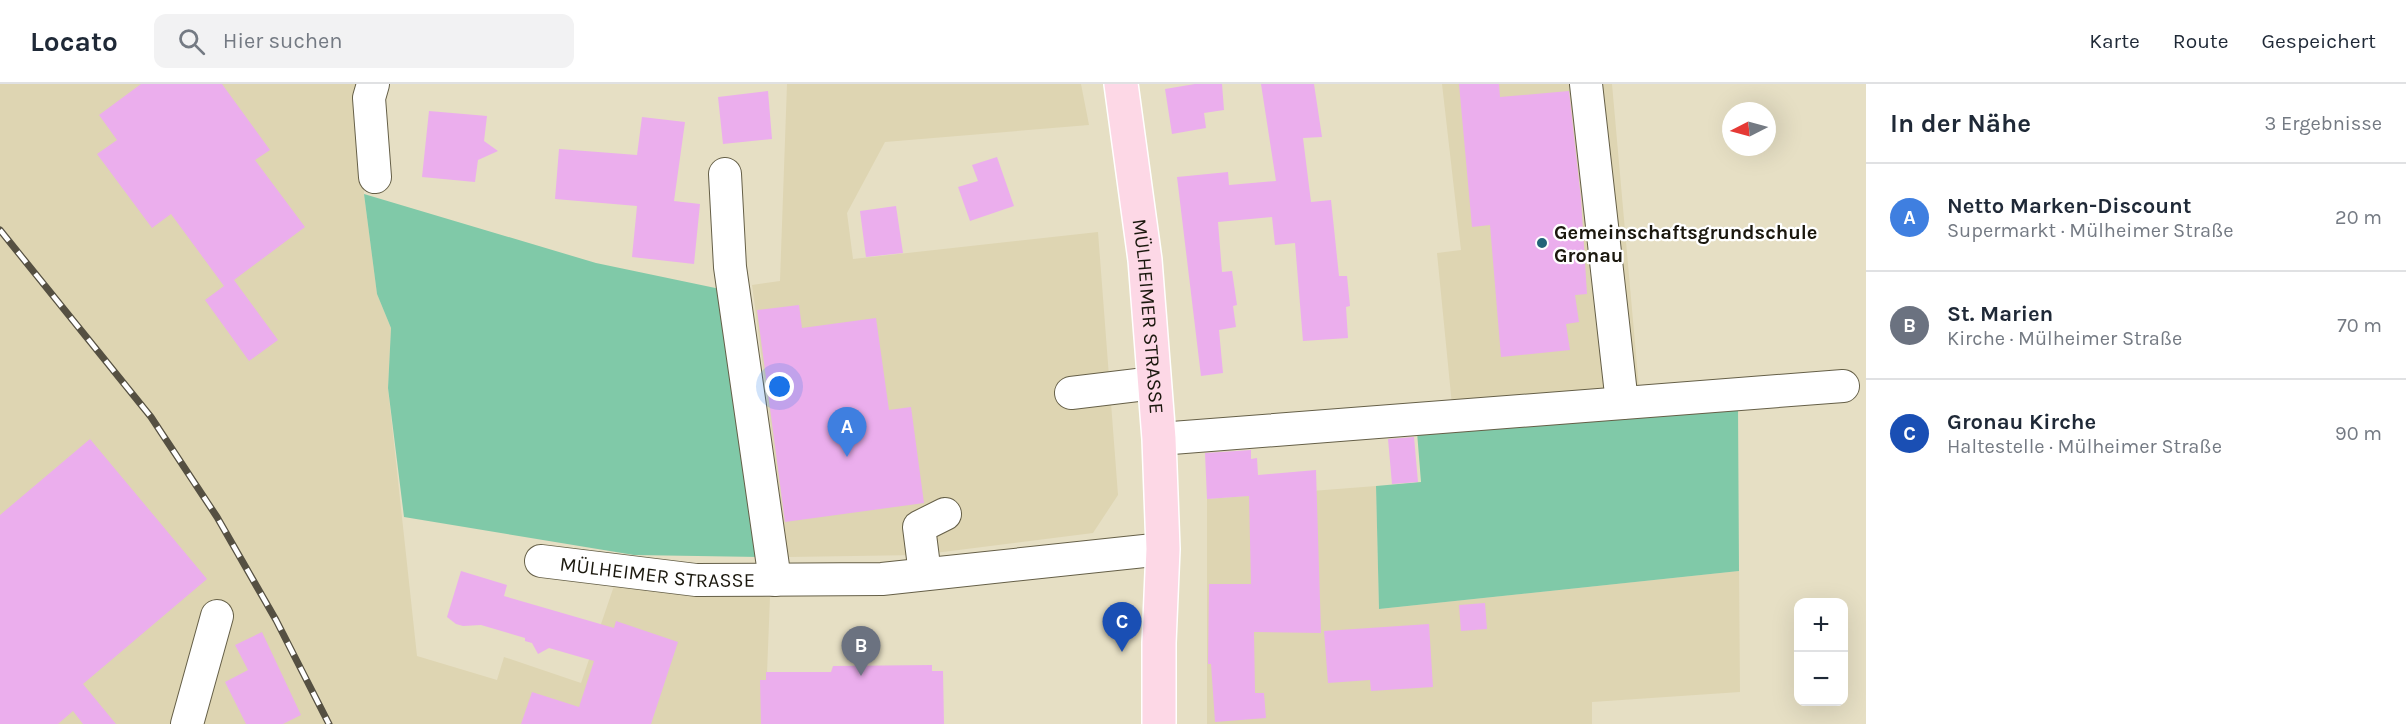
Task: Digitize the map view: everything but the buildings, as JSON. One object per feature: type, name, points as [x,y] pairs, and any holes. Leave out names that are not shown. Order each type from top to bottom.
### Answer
[{"type":"main road","name":"MÜLHEIMER STRASSE","points":[[1121,84],[1146,260],[1159,439],[1163,549],[1159,643],[1160,724]]},
{"type":"street","points":[[373,84],[369,98],[375,177]]},
{"type":"street","points":[[1586,84],[1622,403]]},
{"type":"street","name":"MÜLHEIMER STRASSE","points":[[725,174],[730,267],[775,580]]},
{"type":"street","points":[[1071,393],[1154,383]]},
{"type":"street","points":[[1159,439],[1843,386]]},
{"type":"street","points":[[925,574],[919,526],[945,514]]},
{"type":"street","name":"MÜLHEIMER STRASSE","points":[[541,561],[696,580],[882,579],[1163,549]]},
{"type":"street","points":[[187,724],[218,616]]},
{"type":"shaded area","points":[[0,84],[365,84],[361,131],[364,194],[377,294],[391,328],[388,388],[417,656],[497,680],[504,657],[581,683],[616,580],[770,597],[765,724],[0,724]]},
{"type":"shaded area","points":[[787,84],[1081,84],[1089,125],[885,142],[847,213],[853,259],[1098,232],[1118,495],[1093,533],[919,555],[788,557],[752,285],[780,281]]},
{"type":"shaded area","name":"Gemeinschaftsgrundschule Gronau","points":[[1442,84],[1612,84],[1639,388],[1452,405],[1437,253],[1461,250]]},
{"type":"shaded area","points":[[1376,486],[1379,609],[1739,571],[1740,692],[1592,702],[1592,724],[1207,724],[1207,499]]},
{"type":"green space","points":[[364,194],[596,263],[725,290],[760,557],[634,555],[404,517],[388,388],[391,328],[377,294]]},
{"type":"green space","points":[[1738,404],[1739,571],[1379,609],[1376,486],[1421,482],[1417,432]]},
{"type":"railway","points":[[0,230],[151,417],[217,517],[276,620],[329,724]]},
{"type":"place","name":"Gemeinschaftsgrundschule Gronau","points":[[1542,243]]},
{"type":"place","name":"Netto Marken-Discount","points":[[847,457]]},
{"type":"place","name":"Gronau Kirche","points":[[1122,652]]},
{"type":"place","name":"St. Marien","points":[[861,676]]}]
